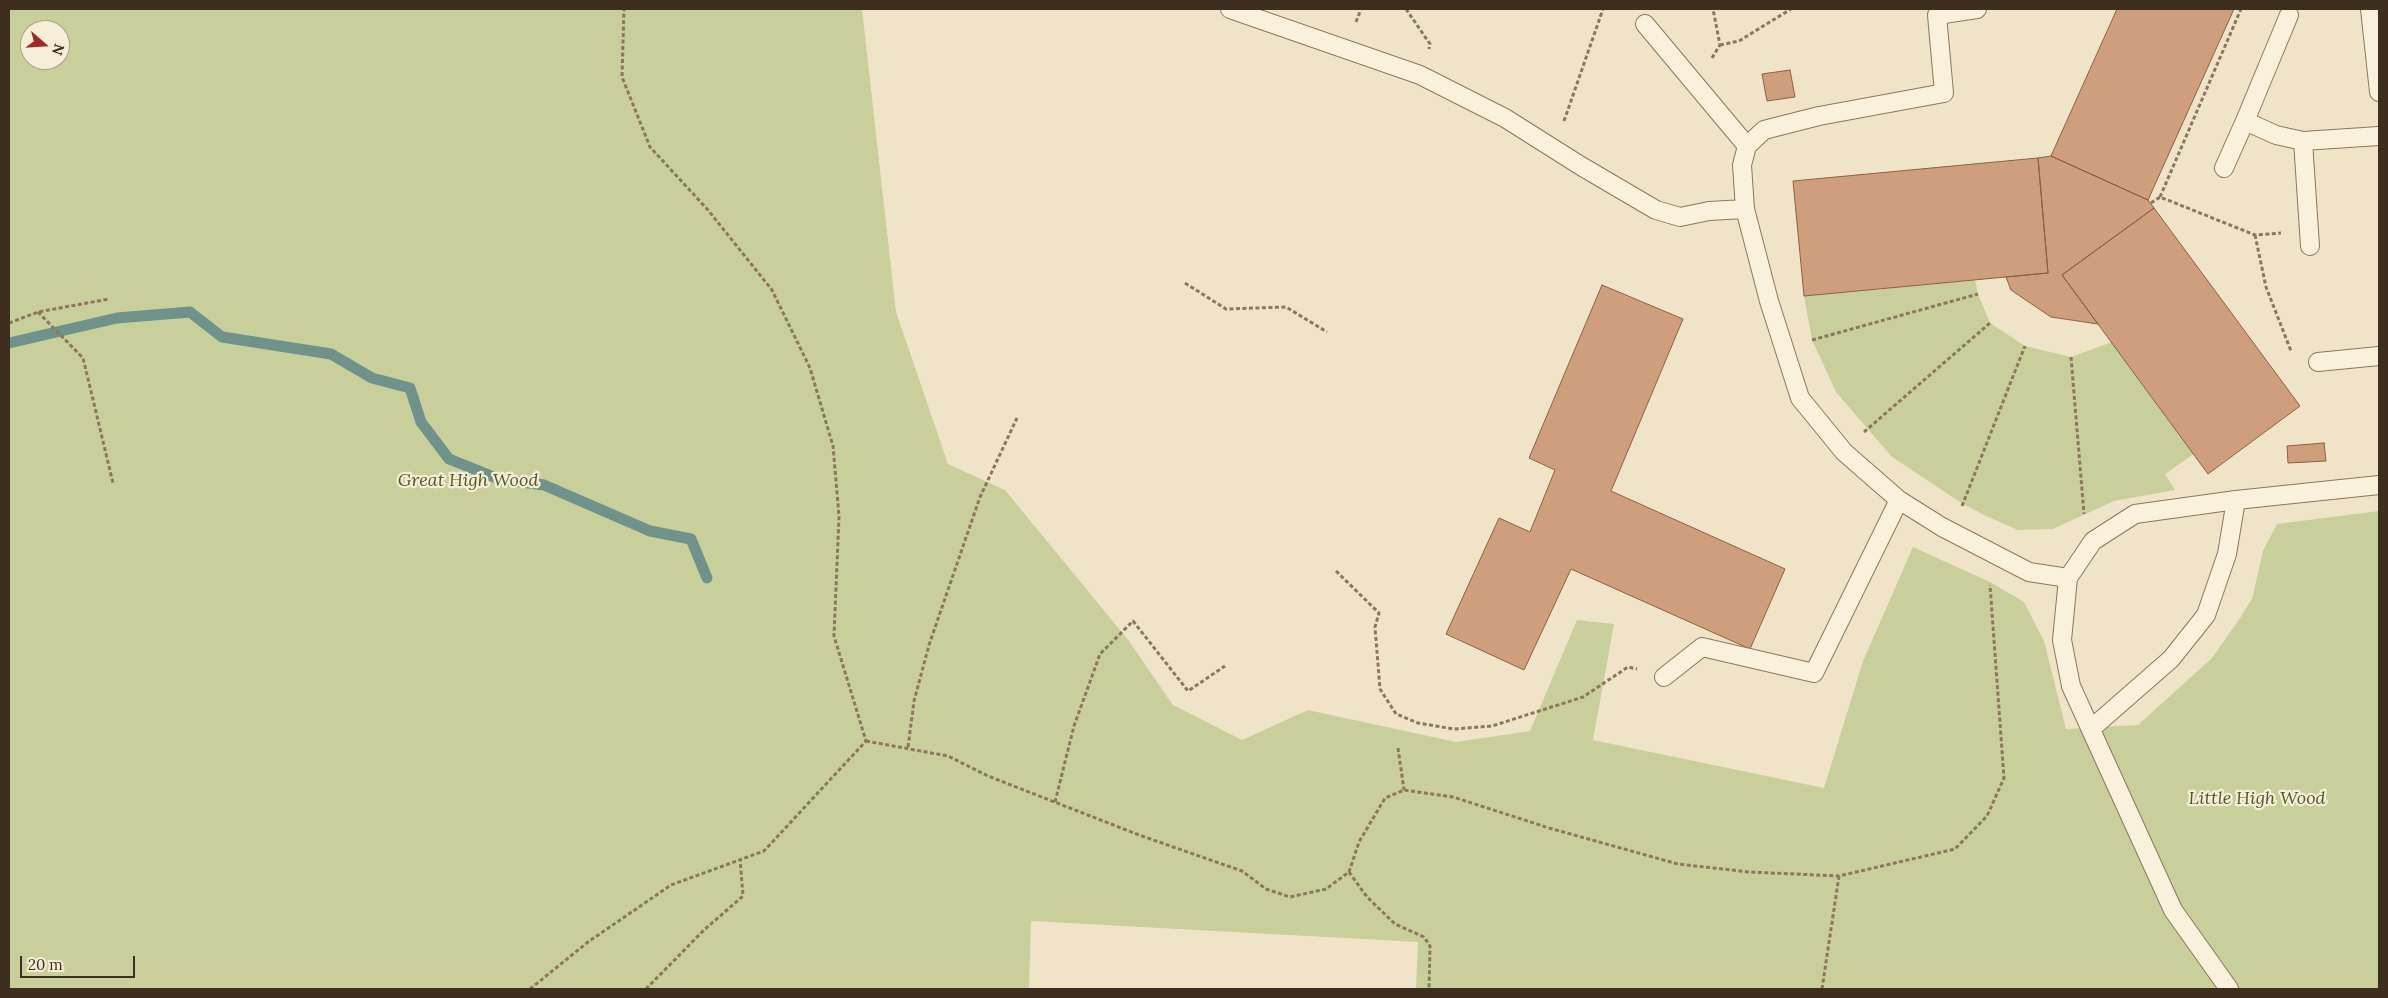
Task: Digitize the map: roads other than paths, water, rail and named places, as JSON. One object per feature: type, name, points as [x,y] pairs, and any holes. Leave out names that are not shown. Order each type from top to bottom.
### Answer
[{"type":"lane","points":[[1230,9],[1420,75],[1505,118],[1656,210],[1680,217],[1709,211],[1745,209]]},
{"type":"lane","points":[[1977,9],[1937,15],[1944,93],[1785,124],[1764,130],[1747,146],[1742,165],[1745,209],[1784,353],[1800,398],[1844,452],[1899,500],[1952,532],[2029,572],[2068,578]]},
{"type":"lane","points":[[2370,9],[2379,92]]},
{"type":"lane","points":[[2224,168],[2289,16]]},
{"type":"lane","points":[[1645,24],[1747,146]]},
{"type":"lane","points":[[2245,121],[2276,135],[2303,141],[2379,136]]},
{"type":"lane","points":[[2303,141],[2309,239]]},
{"type":"lane","points":[[2318,362],[2379,356]]},
{"type":"lane","points":[[2229,989],[2173,910],[2072,686],[2062,640],[2068,578],[2093,541],[2135,514],[2236,500],[2379,485]]},
{"type":"lane","points":[[1664,677],[1702,646],[1814,672],[1899,500]]},
{"type":"lane","points":[[2092,728],[2171,659],[2206,615],[2227,554],[2236,500]]},
{"type":"waterway","points":[[9,343],[117,318],[190,312],[222,337],[331,354],[372,378],[410,388],[421,422],[449,459],[499,479],[544,485],[650,531],[691,539],[707,578]]},
{"type":"park label","name":"Great High Wood","points":[[468,481]]},
{"type":"park label","name":"Little High Wood","points":[[2257,799]]}]
